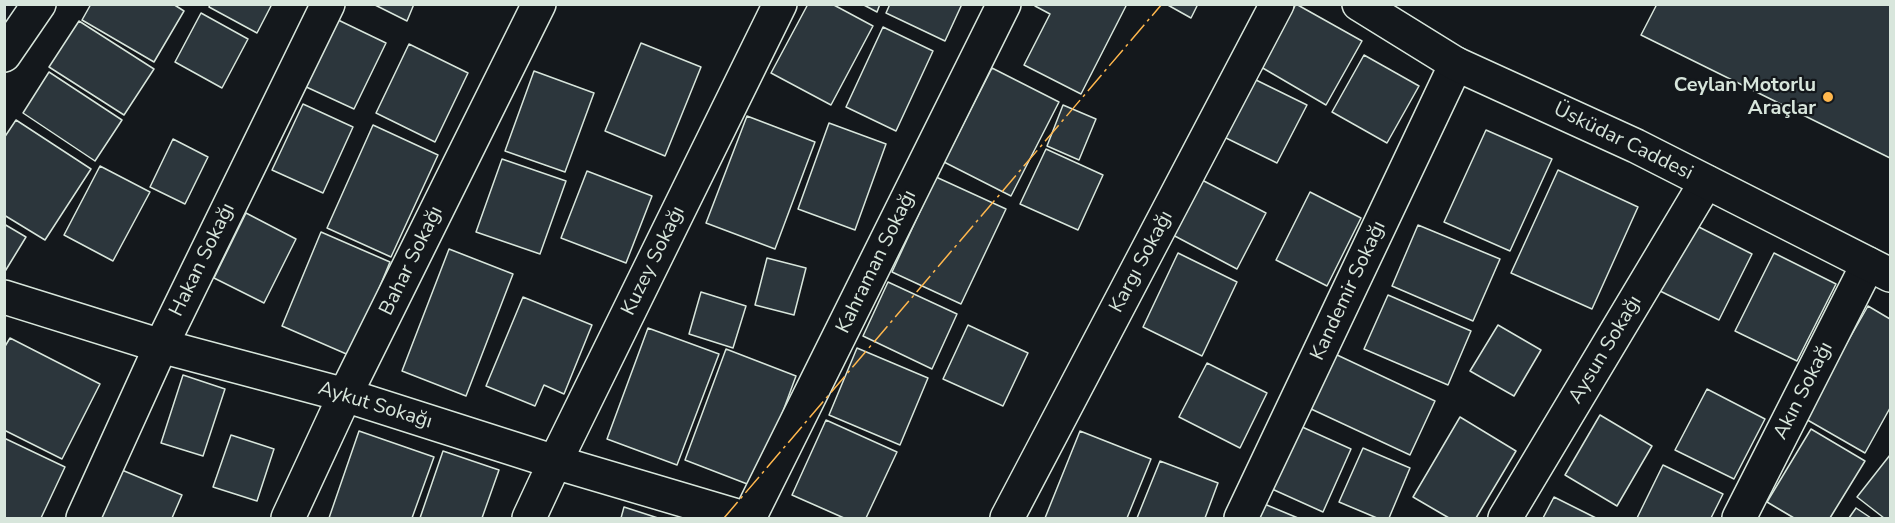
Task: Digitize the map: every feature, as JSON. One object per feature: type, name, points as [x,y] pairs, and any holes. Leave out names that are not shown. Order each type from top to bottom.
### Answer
[{"type":"street","points":[[4,55],[39,4]]},
{"type":"street","name":"Hakan Sokağı","points":[[83,519],[161,346],[328,4]]},
{"type":"street","name":"Bahar Sokağı","points":[[288,519],[345,395],[538,4]]},
{"type":"street","name":"Kuzey Sokağı","points":[[529,519],[780,4]]},
{"type":"street","name":"Kahraman Sokağı","points":[[749,519],[1004,4]]},
{"type":"street","name":"Kargı Sokağı","points":[[1007,519],[1276,4]]},
{"type":"street","name":"Üsküdar Caddesi","points":[[1359,4],[1456,64],[1636,146],[1879,270]]},
{"type":"street","name":"Kandemir Sokağı","points":[[1241,519],[1456,64]]},
{"type":"street","name":"Aysun Sokağı","points":[[1505,519],[1706,182]]},
{"type":"street","name":"Akın Sokağı","points":[[1739,519],[1879,270]]},
{"type":"street","name":"Aykut Sokağı","points":[[4,297],[161,346],[345,395],[744,519]]},
{"type":"building","points":[[91,4],[173,4],[184,11],[154,62],[82,20]]},
{"type":"building","points":[[210,4],[272,4],[257,33],[209,7]]},
{"type":"building","points":[[373,4],[414,4],[407,21]]},
{"type":"building","points":[[808,4],[832,4],[873,26],[831,105],[771,73]]},
{"type":"building","points":[[862,4],[880,4],[877,12]]},
{"type":"building","points":[[890,4],[962,4],[945,41],[886,13]]},
{"type":"building","points":[[1036,4],[1127,4],[1081,94],[1024,65],[1050,14],[1035,6]]},
{"type":"building","points":[[1166,4],[1198,4],[1191,18]]},
{"type":"building","points":[[1296,4],[1362,41],[1326,105],[1261,67]]},
{"type":"building","name":"Ceylan Motorlu Araçlar","points":[[1657,4],[1890,4],[1890,158],[1641,35]]},
{"type":"building","points":[[201,13],[248,39],[222,88],[175,62]]},
{"type":"building","points":[[334,18],[386,43],[354,109],[302,85]]},
{"type":"building","points":[[79,21],[154,69],[124,115],[49,67]]},
{"type":"building","points":[[883,27],[933,51],[896,131],[846,107]]},
{"type":"building","points":[[641,43],[701,67],[665,156],[605,131]]},
{"type":"building","points":[[409,44],[468,73],[435,142],[376,113]]},
{"type":"building","points":[[1364,55],[1419,86],[1387,143],[1332,112]]},
{"type":"building","points":[[992,68],[1059,102],[1011,196],[944,162]]},
{"type":"building","points":[[534,71],[594,93],[565,172],[505,151]]},
{"type":"building","points":[[49,72],[122,120],[95,161],[23,113]]},
{"type":"building","points":[[1254,79],[1307,105],[1277,163],[1224,137]]},
{"type":"building","points":[[303,104],[353,127],[323,193],[272,170]]},
{"type":"building","points":[[1063,105],[1096,119],[1079,160],[1047,146]]},
{"type":"building","points":[[747,116],[815,142],[775,249],[706,223]]},
{"type":"building","points":[[16,120],[91,169],[45,240],[4,215],[4,138]]},
{"type":"building","points":[[829,123],[886,144],[855,230],[798,209]]},
{"type":"building","points":[[373,125],[438,155],[391,257],[327,228]]},
{"type":"building","points":[[1486,130],[1552,159],[1510,251],[1444,222]]},
{"type":"building","points":[[173,139],[208,157],[185,204],[150,187]]},
{"type":"building","points":[[1046,149],[1103,175],[1078,230],[1020,204]]},
{"type":"building","points":[[502,159],[566,181],[540,254],[476,232]]},
{"type":"building","points":[[100,166],[150,192],[113,261],[64,235]]},
{"type":"building","points":[[1558,170],[1638,207],[1592,309],[1511,273]]},
{"type":"building","points":[[587,171],[652,196],[626,263],[561,238]]},
{"type":"building","points":[[936,177],[1006,209],[961,304],[892,272]]},
{"type":"building","points":[[1200,179],[1266,213],[1237,269],[1171,234]]},
{"type":"building","points":[[1310,192],[1361,218],[1327,286],[1276,260]]},
{"type":"building","points":[[246,213],[296,239],[264,303],[214,278]]},
{"type":"building","points":[[1691,223],[1752,254],[1719,320],[1658,290]]},
{"type":"building","points":[[4,224],[26,237],[4,273]]},
{"type":"building","points":[[1418,225],[1500,259],[1473,321],[1392,286]]},
{"type":"building","points":[[321,232],[390,262],[351,356],[282,326]]},
{"type":"building","points":[[449,249],[513,274],[466,396],[402,371]]},
{"type":"building","points":[[1178,253],[1237,282],[1202,356],[1143,327]]},
{"type":"building","points":[[1774,253],[1836,284],[1797,361],[1735,331]]},
{"type":"building","points":[[767,258],[806,268],[794,315],[755,305]]},
{"type":"building","points":[[888,282],[957,314],[932,369],[863,336]]},
{"type":"building","points":[[701,292],[746,306],[733,348],[689,334]]},
{"type":"building","points":[[1388,295],[1471,331],[1448,385],[1364,349]]},
{"type":"building","points":[[523,297],[592,325],[564,394],[544,385],[535,406],[486,386]]},
{"type":"building","points":[[1868,306],[1890,319],[1890,408],[1865,453],[1804,418]]},
{"type":"building","points":[[968,325],[1028,353],[1003,406],[943,379]]},
{"type":"building","points":[[1498,325],[1541,350],[1514,396],[1470,371]]},
{"type":"building","points":[[648,328],[719,354],[677,465],[607,439]]},
{"type":"building","points":[[10,338],[100,384],[62,459],[4,430],[4,348]]},
{"type":"building","points":[[857,348],[928,378],[900,445],[829,415]]},
{"type":"building","points":[[726,349],[796,376],[755,487],[685,460]]},
{"type":"building","points":[[1335,354],[1435,401],[1410,455],[1309,408]]},
{"type":"building","points":[[1207,363],[1267,393],[1240,448],[1179,417]]},
{"type":"building","points":[[183,375],[225,389],[203,456],[161,443]]},
{"type":"building","points":[[1707,389],[1765,419],[1734,479],[1675,450]]},
{"type":"building","points":[[1600,415],[1652,446],[1617,506],[1565,475]]},
{"type":"building","points":[[1460,417],[1516,451],[1476,518],[1449,518],[1413,497]]},
{"type":"building","points":[[826,420],[897,452],[866,518],[844,518],[792,495]]},
{"type":"building","points":[[1300,426],[1351,449],[1323,512],[1272,489]]},
{"type":"building","points":[[1811,429],[1865,461],[1830,518],[1794,518],[1767,502]]},
{"type":"building","points":[[359,431],[434,457],[412,518],[329,518]]},
{"type":"building","points":[[1080,431],[1151,459],[1127,518],[1045,518]]},
{"type":"building","points":[[231,435],[274,449],[257,501],[213,487]]},
{"type":"building","points":[[4,438],[65,467],[41,518],[4,518]]},
{"type":"building","points":[[1363,448],[1410,468],[1389,518],[1377,518],[1339,502]]},
{"type":"building","points":[[443,451],[499,470],[482,518],[420,518]]},
{"type":"building","points":[[1890,455],[1890,518],[1884,518],[1857,497]]},
{"type":"building","points":[[1160,461],[1218,483],[1205,518],[1137,518]]},
{"type":"building","points":[[1663,465],[1723,494],[1711,518],[1637,518]]},
{"type":"building","points":[[117,468],[182,495],[172,518],[95,518]]},
{"type":"building","points":[[1554,497],[1596,518],[1543,518]]},
{"type":"building","points":[[1262,503],[1298,518],[1255,518]]},
{"type":"building","points":[[624,507],[658,518],[621,518]]},
{"type":"building","points":[[1856,508],[1871,518],[1849,518]]},
{"type":"power","points":[[724,518],[1162,4]]},
{"type":"place","name":"Ceylan Motorlu Araçlar","points":[[1828,97]]}]
